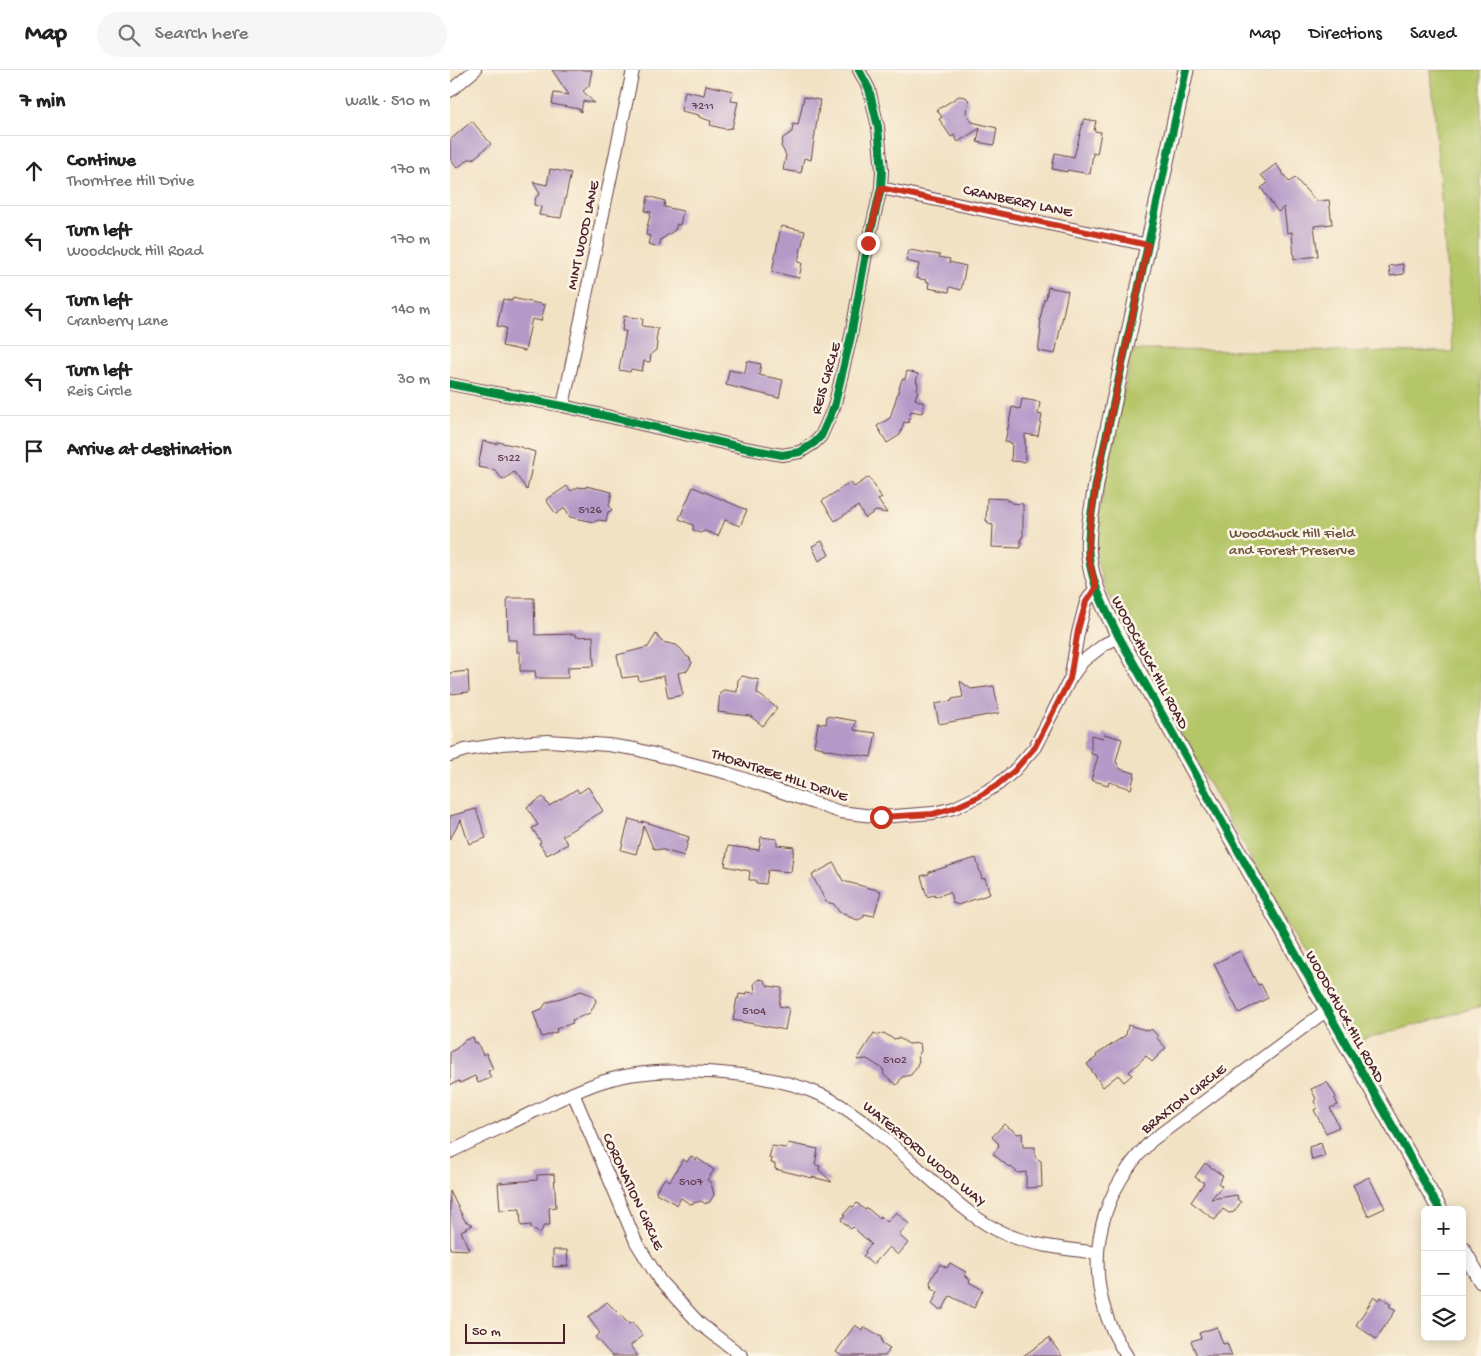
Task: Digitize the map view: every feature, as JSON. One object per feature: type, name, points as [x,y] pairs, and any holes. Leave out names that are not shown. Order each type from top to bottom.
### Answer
[{"type":"street","points":[[450,91],[475,70]]},
{"type":"street","name":"MINT WOOD LANE","points":[[563,406],[633,70]]},
{"type":"street","name":"REIS CIRCLE","points":[[450,384],[563,406],[782,455],[800,452],[814,443],[821,436],[834,407],[851,336],[868,243],[881,188],[882,171],[878,127],[869,89],[859,70]]},
{"type":"street","name":"WOODCHUCK HILL ROAD","points":[[1186,70],[1096,484],[1088,556],[1096,587],[1119,638],[1438,1206]]},
{"type":"street","name":"CRANBERRY LANE","points":[[881,188],[1148,245]]},
{"type":"street","name":"THORNTREE HILL DRIVE","points":[[1070,679],[1078,630],[1086,602],[1096,587]]},
{"type":"street","name":"THORNTREE HILL DRIVE","points":[[450,755],[465,750],[502,744],[548,741],[608,745],[635,749],[727,773],[840,812],[881,817],[933,814],[954,808],[978,797],[1014,771],[1035,747],[1070,679],[1083,661],[1092,653],[1119,638]]},
{"type":"street","name":"BRAXTON CIRCLE","points":[[1127,1356],[1112,1331],[1102,1304],[1097,1274],[1097,1253],[1101,1226],[1112,1194],[1129,1166],[1151,1141],[1327,1010]]},
{"type":"street","name":"WATERFORD WOOD WAY","points":[[450,1152],[573,1093],[608,1080],[646,1072],[698,1072],[757,1077],[801,1087],[821,1094],[861,1119],[964,1208],[989,1226],[1015,1238],[1097,1253]]},
{"type":"street","name":"CORONATION CIRCLE","points":[[573,1093],[636,1242],[660,1281],[699,1323],[742,1356]]},
{"type":"street","points":[[1464,1251],[1481,1281]]},
{"type":"green space","name":"Woodchuck Hill Field and Forest Preserve","points":[[1431,70],[1481,70],[1481,1006],[1353,1043],[1126,634],[1103,583],[1096,556],[1098,520],[1132,350],[1453,352]]},
{"type":"building","points":[[552,70],[592,70],[589,86],[583,91],[594,103],[583,101],[581,112],[579,109],[552,104],[554,93],[569,95]]},
{"type":"building","points":[[706,85],[733,91],[731,101],[738,102],[732,128],[725,129],[710,125],[711,121],[699,117],[699,115],[681,111],[685,91],[704,95]]},
{"type":"building","points":[[959,96],[966,97],[969,101],[966,112],[972,122],[997,128],[994,145],[977,142],[980,128],[958,142],[954,135],[951,137],[939,119],[942,117],[937,110]]},
{"type":"building","points":[[804,97],[820,100],[811,160],[804,158],[801,173],[783,170],[786,155],[781,146],[783,138],[792,132],[793,124],[798,125]]},
{"type":"building","points":[[1084,119],[1096,121],[1094,131],[1101,132],[1097,154],[1093,153],[1090,174],[1052,169],[1055,153],[1074,157]]},
{"type":"building","points":[[472,121],[491,144],[473,159],[469,159],[457,168],[450,159],[450,140]]},
{"type":"building","points":[[1276,164],[1289,182],[1295,178],[1316,201],[1329,200],[1332,224],[1314,226],[1318,256],[1294,259],[1292,232],[1287,233],[1284,207],[1278,212],[1261,188],[1268,183],[1261,175]]},
{"type":"building","points":[[550,169],[571,173],[561,218],[539,215],[541,207],[534,205],[536,197],[540,194],[533,182],[547,185]]},
{"type":"building","points":[[648,196],[665,201],[664,207],[683,211],[680,225],[677,224],[675,230],[661,239],[659,247],[648,244],[650,236],[646,235],[651,212],[645,211]]},
{"type":"building","points":[[781,226],[805,231],[798,262],[802,263],[799,278],[772,272]]},
{"type":"building","points":[[909,250],[940,255],[939,257],[950,259],[949,262],[966,266],[961,290],[950,287],[949,292],[928,288],[929,282],[916,278],[919,264],[906,261]]},
{"type":"building","points":[[1403,264],[1404,274],[1390,276],[1389,266]]},
{"type":"building","points":[[1048,287],[1068,291],[1055,354],[1038,351],[1041,331],[1040,321]]},
{"type":"building","points":[[512,298],[545,305],[541,321],[532,319],[525,351],[502,346],[506,328],[497,326],[503,299],[512,301]]},
{"type":"building","points":[[624,316],[643,319],[642,326],[658,328],[656,350],[651,354],[650,362],[644,361],[642,371],[631,369],[630,372],[619,370],[626,331],[622,331]]},
{"type":"building","points":[[747,361],[761,364],[759,375],[783,380],[779,398],[726,385],[729,370],[745,373]]},
{"type":"building","points":[[907,371],[918,374],[916,382],[918,383],[918,390],[915,399],[924,403],[922,413],[911,411],[908,423],[904,422],[900,435],[887,443],[877,426],[890,418],[902,379],[905,379]]},
{"type":"building","points":[[1022,399],[1040,402],[1038,414],[1042,415],[1038,436],[1025,434],[1025,462],[1011,461],[1012,443],[1005,442],[1012,407],[1020,409]]},
{"type":"building","points":[[483,441],[517,446],[535,452],[527,490],[514,472],[505,479],[501,478],[495,470],[478,467]]},
{"type":"building","points":[[869,477],[882,498],[878,500],[887,513],[876,511],[865,518],[858,506],[835,521],[822,501],[851,482],[854,487]]},
{"type":"building","points":[[567,486],[571,491],[578,487],[586,488],[586,486],[612,492],[609,505],[612,510],[608,512],[606,521],[598,520],[594,522],[570,517],[565,508],[556,514],[546,500]]},
{"type":"building","points":[[693,487],[747,510],[740,526],[725,520],[718,536],[705,531],[700,533],[693,530],[693,525],[679,519]]},
{"type":"building","points":[[987,498],[1007,499],[1011,503],[1023,504],[1021,548],[992,547],[993,525],[988,524],[988,521],[986,521]]},
{"type":"building","points":[[822,541],[829,555],[819,561],[812,546]]},
{"type":"building","points":[[507,598],[534,598],[535,635],[576,634],[576,637],[593,636],[594,666],[568,667],[568,678],[536,678],[535,671],[520,671],[520,652],[517,652],[517,640],[508,640]]},
{"type":"building","points":[[656,634],[662,642],[676,645],[681,649],[692,663],[687,671],[678,673],[683,695],[668,698],[664,676],[639,681],[638,676],[622,678],[617,655],[648,647]]},
{"type":"building","points":[[468,671],[469,692],[450,694],[450,673]]},
{"type":"building","points":[[742,676],[759,680],[757,693],[777,708],[763,726],[750,716],[718,712],[720,692],[724,690],[737,692],[738,680]]},
{"type":"building","points":[[960,681],[971,689],[994,686],[999,713],[939,724],[935,704],[963,697]]},
{"type":"building","points":[[827,716],[856,721],[854,730],[876,733],[871,757],[814,746],[818,723],[826,724]]},
{"type":"building","points":[[1104,734],[1122,739],[1116,761],[1120,769],[1135,773],[1131,789],[1109,782],[1108,785],[1091,780],[1098,756],[1091,754],[1091,735],[1103,738]]},
{"type":"building","points":[[588,787],[603,811],[562,836],[568,844],[547,855],[532,828],[538,825],[527,807],[543,797],[549,806],[577,789],[579,793]]},
{"type":"building","points":[[476,809],[486,838],[469,844],[461,820],[450,839],[450,816]]},
{"type":"building","points":[[629,819],[643,823],[642,821],[689,837],[684,856],[653,848],[644,826],[636,854],[621,850]]},
{"type":"building","points":[[761,837],[777,839],[777,845],[794,847],[791,872],[768,870],[766,884],[756,883],[756,880],[749,880],[750,871],[725,866],[728,846],[759,850]]},
{"type":"building","points":[[976,858],[982,879],[985,878],[990,894],[958,905],[953,903],[950,892],[935,897],[934,895],[927,897],[921,876]]},
{"type":"building","points":[[834,863],[843,881],[881,891],[874,916],[864,914],[864,917],[858,920],[839,912],[834,904],[826,902],[812,875]]},
{"type":"building","points":[[1240,951],[1258,985],[1261,984],[1268,998],[1239,1013],[1214,964]]},
{"type":"building","points":[[759,979],[764,980],[768,986],[782,988],[779,1006],[789,1008],[785,1030],[733,1020],[739,994],[755,993],[754,983]]},
{"type":"building","points":[[581,991],[594,996],[596,1001],[590,1013],[572,1020],[573,1023],[556,1029],[557,1032],[542,1037],[533,1012],[542,1009],[546,1003]]},
{"type":"building","points":[[1128,1025],[1149,1031],[1151,1029],[1166,1048],[1152,1062],[1146,1056],[1129,1072],[1132,1075],[1124,1082],[1118,1075],[1103,1087],[1087,1064],[1097,1057],[1096,1055],[1126,1035]]},
{"type":"building","points":[[874,1033],[878,1035],[884,1033],[893,1039],[899,1038],[909,1044],[920,1043],[921,1051],[915,1069],[911,1075],[902,1077],[897,1085],[884,1075],[883,1069],[867,1059],[857,1060]]},
{"type":"building","points":[[473,1037],[483,1055],[486,1053],[493,1069],[488,1071],[491,1078],[478,1083],[475,1076],[460,1083],[459,1081],[450,1085],[450,1052],[465,1040]]},
{"type":"building","points":[[1327,1082],[1336,1097],[1338,1105],[1330,1108],[1339,1127],[1326,1133],[1314,1110],[1317,1108],[1314,1101],[1316,1099],[1311,1089]]},
{"type":"building","points":[[1004,1124],[1018,1134],[1022,1133],[1023,1147],[1035,1147],[1035,1157],[1041,1161],[1042,1187],[1026,1188],[1026,1172],[1018,1173],[993,1154],[999,1144],[992,1137]]},
{"type":"building","points":[[788,1143],[818,1149],[815,1165],[820,1166],[819,1170],[832,1182],[775,1169],[775,1164],[771,1163],[772,1159],[769,1158],[772,1146],[786,1148]]},
{"type":"building","points":[[1321,1143],[1325,1156],[1312,1160],[1309,1147]]},
{"type":"building","points":[[691,1156],[714,1170],[707,1180],[711,1183],[714,1195],[709,1203],[707,1202],[706,1204],[701,1201],[690,1204],[681,1198],[677,1205],[656,1193],[657,1189],[665,1178],[670,1181],[683,1159],[687,1162]]},
{"type":"building","points":[[1205,1163],[1223,1176],[1218,1183],[1222,1186],[1211,1199],[1237,1195],[1238,1200],[1241,1202],[1234,1212],[1229,1213],[1223,1209],[1215,1220],[1191,1202],[1204,1183],[1195,1177]]},
{"type":"building","points":[[554,1174],[556,1207],[549,1208],[550,1225],[544,1225],[540,1234],[531,1228],[531,1225],[521,1226],[520,1209],[500,1210],[498,1183],[537,1180],[537,1175]]},
{"type":"building","points":[[1369,1177],[1385,1208],[1368,1216],[1353,1185]]},
{"type":"building","points":[[450,1191],[465,1221],[473,1225],[461,1231],[469,1250],[450,1249]]},
{"type":"building","points":[[857,1203],[865,1210],[867,1208],[879,1218],[881,1216],[887,1222],[896,1212],[909,1224],[899,1235],[908,1243],[898,1255],[889,1247],[873,1265],[863,1256],[871,1244],[853,1227],[851,1229],[841,1220],[851,1206],[853,1207]]},
{"type":"building","points":[[553,1250],[567,1250],[568,1266],[553,1267]]},
{"type":"building","points":[[950,1263],[966,1272],[964,1275],[970,1279],[969,1282],[983,1290],[974,1308],[950,1296],[943,1309],[938,1309],[932,1304],[938,1291],[932,1288],[930,1282],[940,1264],[947,1268]]},
{"type":"building","points":[[1374,1297],[1379,1300],[1381,1297],[1391,1304],[1389,1306],[1396,1310],[1376,1339],[1356,1325]]},
{"type":"building","points":[[607,1302],[629,1324],[632,1322],[643,1336],[631,1345],[638,1356],[612,1356],[595,1337],[600,1333],[588,1317]]},
{"type":"building","points":[[855,1325],[862,1330],[863,1327],[881,1337],[882,1343],[890,1348],[885,1356],[842,1356],[836,1352]]},
{"type":"building","points":[[1217,1327],[1223,1344],[1227,1343],[1232,1356],[1197,1356],[1191,1341],[1201,1338],[1199,1333]]},
{"type":"building","points":[[1049,1338],[1062,1356],[1023,1356]]},
{"type":"cycle path","points":[[450,384],[563,406],[782,455],[800,452],[814,443],[821,436],[834,407],[851,336],[868,243],[881,188],[882,171],[878,127],[869,89],[859,70]]},
{"type":"cycle path","points":[[1186,70],[1096,484],[1088,539],[1093,578],[1119,637],[1438,1206]]},
{"type":"route","points":[[868,243],[881,188],[1148,245],[1096,484],[1088,556],[1096,587],[1086,602],[1078,630],[1070,679],[1035,747],[1014,771],[997,785],[978,797],[954,808],[933,814],[881,817]]}]
